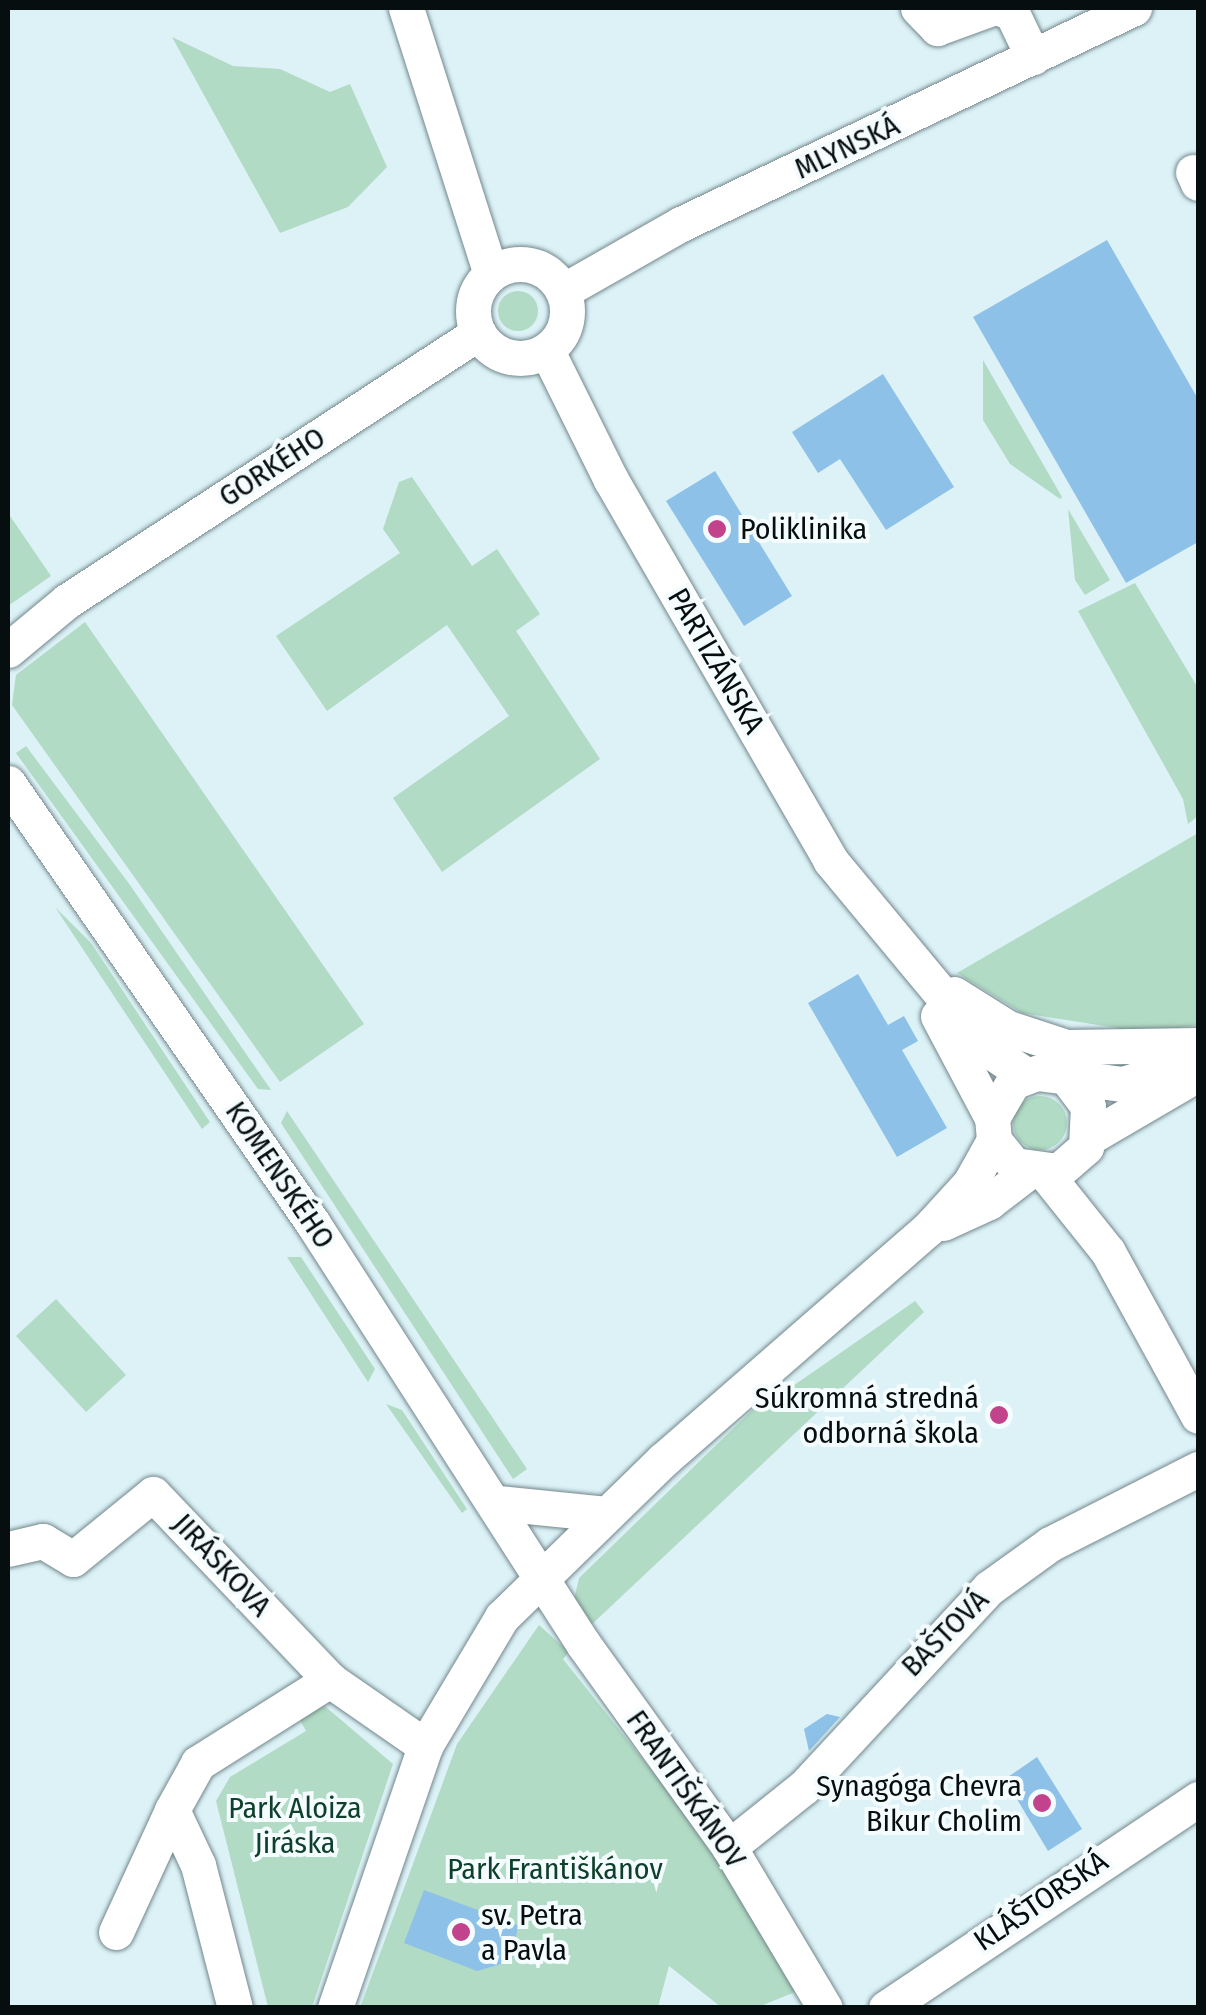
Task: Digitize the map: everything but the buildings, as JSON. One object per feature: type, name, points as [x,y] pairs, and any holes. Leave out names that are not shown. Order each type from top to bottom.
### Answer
[{"type":"street","points":[[406,8],[491,274]]},
{"type":"street","points":[[918,8],[928,24],[944,28],[996,8],[1012,13],[1033,57]]},
{"type":"street","name":"MLYNSKÁ","points":[[563,290],[681,224],[1134,8]]},
{"type":"street","points":[[531,265],[563,290],[564,330],[547,351],[516,359],[478,332],[474,300],[491,274],[531,265]]},
{"type":"street","name":"GORKÉHO","points":[[8,650],[67,602],[478,332]]},
{"type":"street","name":"PARTIZÁNSKA","points":[[547,351],[611,480],[830,860],[905,958],[987,1049],[1026,1075]]},
{"type":"street","name":"GORKÉHO","points":[[8,628],[67,602]]},
{"type":"street","name":"KOMENSKÉHO","points":[[8,782],[498,1503],[542,1574]]},
{"type":"street","points":[[905,958],[1008,1028],[1066,1047],[1198,1044]]},
{"type":"street","name":"PARTIZÁNSKA","points":[[905,958],[993,1129]]},
{"type":"street","points":[[335,2008],[425,1746],[478,1649],[542,1574],[928,1229],[970,1183],[993,1129],[1002,1092],[1026,1075],[1123,1084],[1198,1060]]},
{"type":"street","points":[[928,1229],[989,1202],[1198,1074]]},
{"type":"street","points":[[1069,1081],[1088,1106],[1084,1146],[1108,1252]]},
{"type":"street","points":[[993,1129],[1108,1252],[1198,1416]]},
{"type":"street","name":"BAŠTOVÁ","points":[[729,1847],[804,1787],[989,1588],[1050,1544],[1198,1469]]},
{"type":"street","name":"JIRÁSKOVA","points":[[8,1549],[43,1541],[72,1559],[153,1494],[330,1680],[425,1746]]},
{"type":"street","points":[[498,1503],[606,1514]]},
{"type":"street","name":"FRANTIŠKÁNOV","points":[[542,1574],[729,1847],[825,2008]]},
{"type":"street","points":[[116,1932],[172,1810],[198,1764],[330,1680]]},
{"type":"street","name":"KLÁŠTORSKÁ","points":[[886,2008],[1198,1799]]},
{"type":"street","points":[[172,1810],[198,1865],[235,2008]]},
{"type":"green space","points":[[172,37],[233,66],[280,69],[330,92],[350,84],[387,167],[348,207],[280,233]]},
{"type":"green space","points":[[518,291],[532,297],[538,311],[532,325],[518,331],[504,325],[498,311],[504,297]]},
{"type":"green space","points":[[983,360],[1060,499],[1010,464],[983,420]]},
{"type":"green space","points":[[412,477],[472,566],[497,549],[540,614],[516,631],[600,759],[442,872],[393,798],[509,716],[447,625],[327,711],[276,636],[400,553],[383,529],[399,482]]},
{"type":"green space","points":[[1068,509],[1110,580],[1085,595],[1075,580]]},
{"type":"green space","points":[[8,513],[51,576],[8,606]]},
{"type":"green space","points":[[1135,583],[1198,688],[1198,816],[1188,824],[1183,799],[1078,611]]},
{"type":"green space","points":[[85,622],[364,1024],[280,1082],[12,705],[16,675]]},
{"type":"green space","points":[[26,746],[130,885],[271,1090],[258,1089],[16,753]]},
{"type":"green space","points":[[1198,833],[1198,1025],[1119,1037],[1117,1028],[1022,1013],[957,973]]},
{"type":"green space","points":[[55,907],[91,943],[210,1122],[202,1129]]},
{"type":"green space","points":[[1040,1096],[1059,1104],[1067,1123],[1059,1142],[1040,1150],[1021,1142],[1013,1123],[1021,1104]]},
{"type":"green space","points":[[287,1111],[527,1469],[513,1479],[281,1123]]},
{"type":"green space","points":[[287,1257],[301,1257],[375,1369],[368,1382]]},
{"type":"green space","points":[[56,1299],[126,1375],[86,1412],[16,1336]]},
{"type":"green space","points":[[915,1301],[924,1312],[590,1626],[574,1600],[579,1578],[774,1389],[780,1395]]},
{"type":"green space","points":[[386,1404],[402,1410],[467,1509],[462,1513]]},
{"type":"green space","name":"Park Františkánov","points":[[539,1625],[569,1652],[563,1659],[703,1835],[795,1992],[758,2007],[721,2007],[669,1966],[658,2007],[360,2008],[457,1744]]},
{"type":"green space","name":"Park Aloiza Jiráska","points":[[320,1702],[393,1764],[312,2007],[268,2007],[216,1801],[230,1777],[306,1731],[295,1711]]},
{"type":"place","name":"Poliklinika","points":[[717,529]]},
{"type":"place","name":"Súkromná stredná odborná škola","points":[[999,1415]]},
{"type":"place","name":"Synagóga Chevra Bikur Cholim","points":[[1042,1803]]},
{"type":"place","name":"sv. Petra a Pavla","points":[[461,1932]]}]
